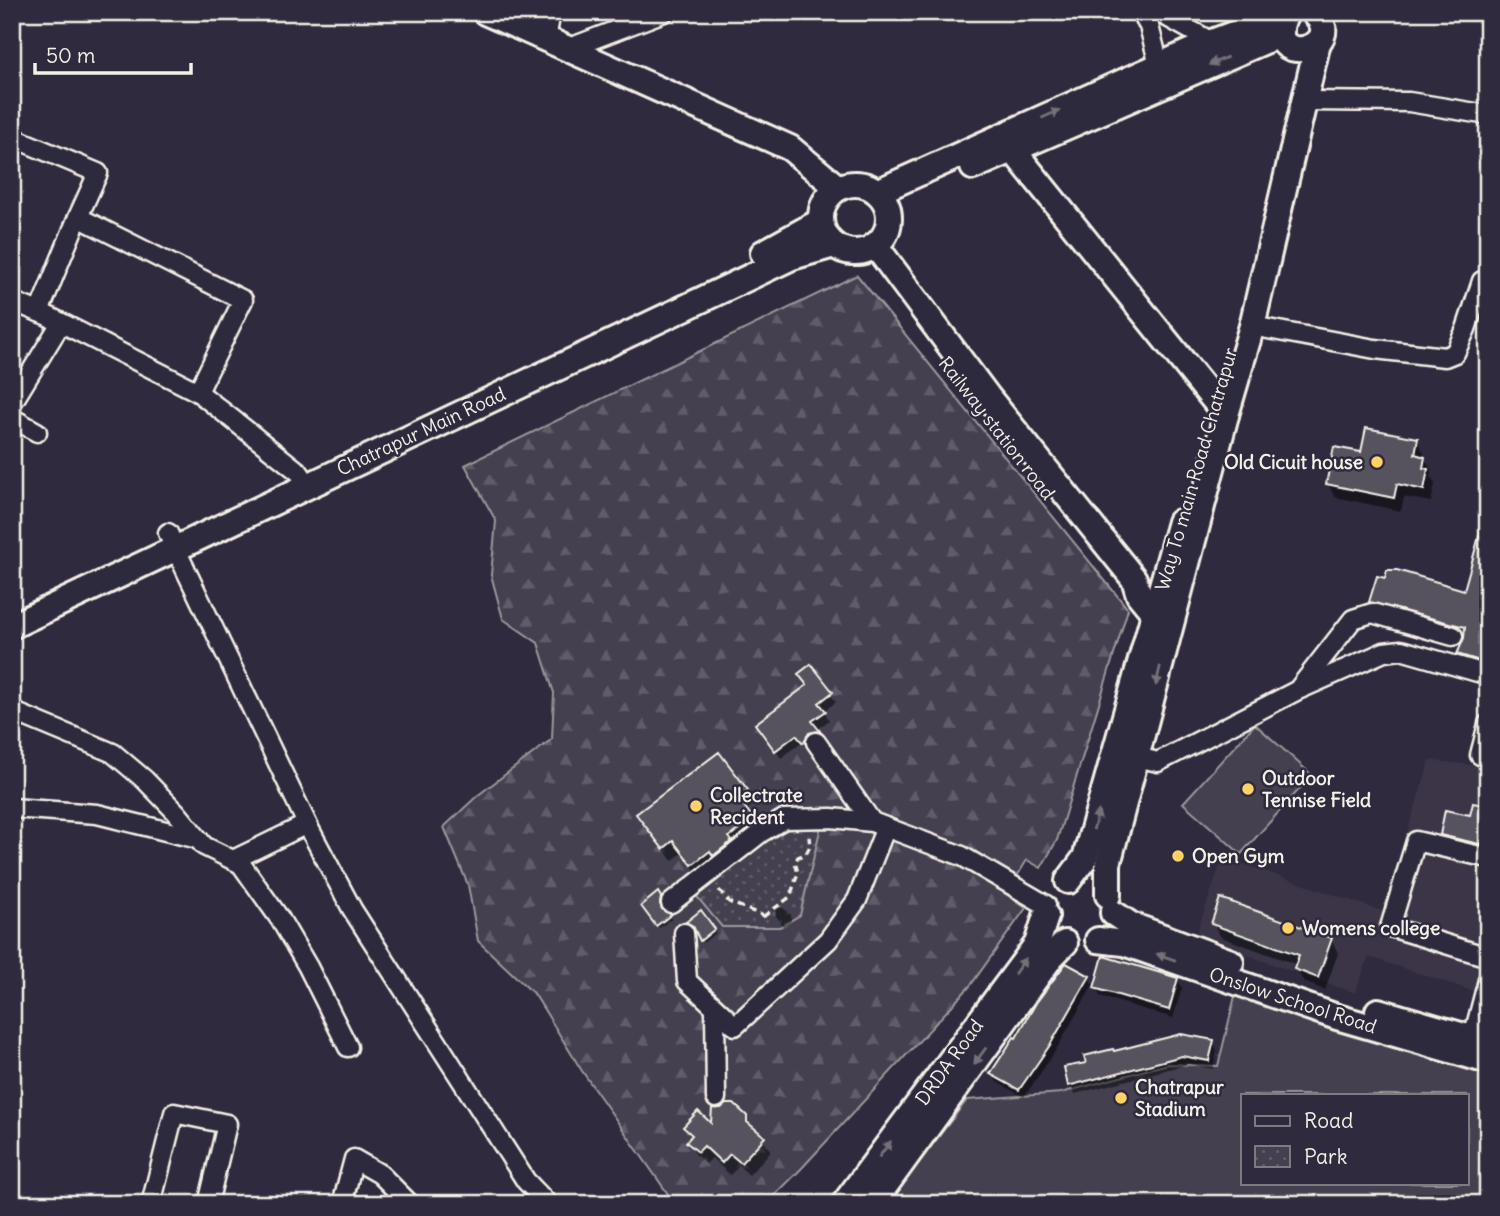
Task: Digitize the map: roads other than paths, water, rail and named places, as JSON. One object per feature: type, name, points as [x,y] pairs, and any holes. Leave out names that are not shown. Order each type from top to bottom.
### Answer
[{"type":"main road","points":[[485,12],[790,148],[838,188]]},
{"type":"main road","points":[[1286,20],[1288,46],[1294,49],[1311,46],[1321,36],[1321,23],[1313,12]]},
{"type":"main road","points":[[1007,143],[1160,65],[1212,42],[1286,20]]},
{"type":"main road","points":[[882,199],[1286,20]]},
{"type":"main road","name":"Way To main Road Chatrapur","points":[[1068,881],[1085,858],[1154,613],[1220,408],[1252,326],[1306,101],[1311,46]]},
{"type":"main road","name":"Way To main Road Chatrapur","points":[[1154,613],[1181,586],[1230,355],[1311,46]]},
{"type":"main road","points":[[1007,143],[1220,408]]},
{"type":"main road","points":[[850,184],[861,185],[882,199],[889,217],[888,228],[868,248],[844,250],[834,245],[827,237],[821,221],[823,205],[829,195],[838,188],[850,184]]},
{"type":"main road","name":"Chatrapur Main Road","points":[[12,609],[171,541],[303,478],[787,242],[821,221]]},
{"type":"main road","name":"Chatrapur Main Road","points":[[303,478],[792,257],[834,245]]},
{"type":"main road","name":"Railway station road","points":[[868,248],[1134,579],[1154,613]]},
{"type":"main road","name":"Chatrapur Main Road","points":[[12,626],[171,541]]},
{"type":"main road","points":[[1110,904],[1102,888],[1087,880],[1068,881],[1058,886],[1046,910],[1053,933],[1065,943],[1088,945],[1106,932],[1110,904],[1108,864],[1137,757],[1154,613]]},
{"type":"main road","name":"Onslow School Road","points":[[1110,904],[1131,925],[1304,989],[1479,1049]]},
{"type":"main road","name":"DRDA Road","points":[[844,1204],[1037,944],[1046,910]]},
{"type":"main road","name":"Onslow School Road","points":[[1098,940],[1124,943],[1337,1017],[1479,1049]]},
{"type":"main road","name":"DRDA Road","points":[[872,1204],[1052,956],[1065,943]]},
{"type":"street","points":[[551,12],[556,44],[664,12]]},
{"type":"street","points":[[1141,12],[1149,26],[1160,65]]},
{"type":"street","points":[[1158,12],[1212,42]]},
{"type":"street","points":[[1306,101],[1409,102],[1488,115]]},
{"type":"street","points":[[12,137],[98,173],[39,312]]},
{"type":"street","points":[[78,217],[243,300],[198,392]]},
{"type":"street","points":[[1252,326],[1363,347],[1445,357],[1455,353],[1482,281],[1488,279]]},
{"type":"street","points":[[12,301],[198,392],[303,478]]},
{"type":"street","points":[[12,402],[61,323]]},
{"type":"street","points":[[12,418],[37,432]]},
{"type":"street","points":[[171,541],[307,824],[359,920],[526,1181],[548,1204]]},
{"type":"street","points":[[1298,690],[1353,619],[1372,613],[1453,636]]},
{"type":"street","points":[[1137,757],[1158,762],[1298,690],[1384,652],[1401,650],[1488,675]]},
{"type":"street","points":[[12,710],[113,753],[145,780],[204,846],[241,864],[280,919],[308,967],[348,1047]]},
{"type":"street","points":[[1480,755],[1488,724]]},
{"type":"street","points":[[816,741],[879,824]]},
{"type":"street","points":[[12,808],[97,814],[198,839]]},
{"type":"street","points":[[671,902],[777,822],[808,818],[879,824],[962,856],[1046,910]]},
{"type":"street","points":[[233,860],[307,824]]},
{"type":"street","points":[[684,933],[687,981],[735,1026],[828,940],[857,900],[879,824]]},
{"type":"street","points":[[1488,858],[1416,841],[1390,927],[1488,957]]},
{"type":"street","points":[[1479,1049],[1488,981]]},
{"type":"street","points":[[715,1008],[716,1098]]},
{"type":"street","points":[[151,1204],[174,1113],[228,1124],[208,1204]]},
{"type":"street","points":[[342,1204],[354,1159],[380,1174],[410,1204]]},
{"type":"place","name":"Old Cicuit house","points":[[1377,462]]},
{"type":"place","name":"Outdoor Tennise Field","points":[[1248,789]]},
{"type":"place","name":"Collectrate Recident","points":[[696,806]]},
{"type":"place","name":"Open Gym","points":[[1178,856]]},
{"type":"place","name":"Womens college","points":[[1288,928]]},
{"type":"place","name":"Chatrapur Stadium","points":[[1121,1098]]}]
